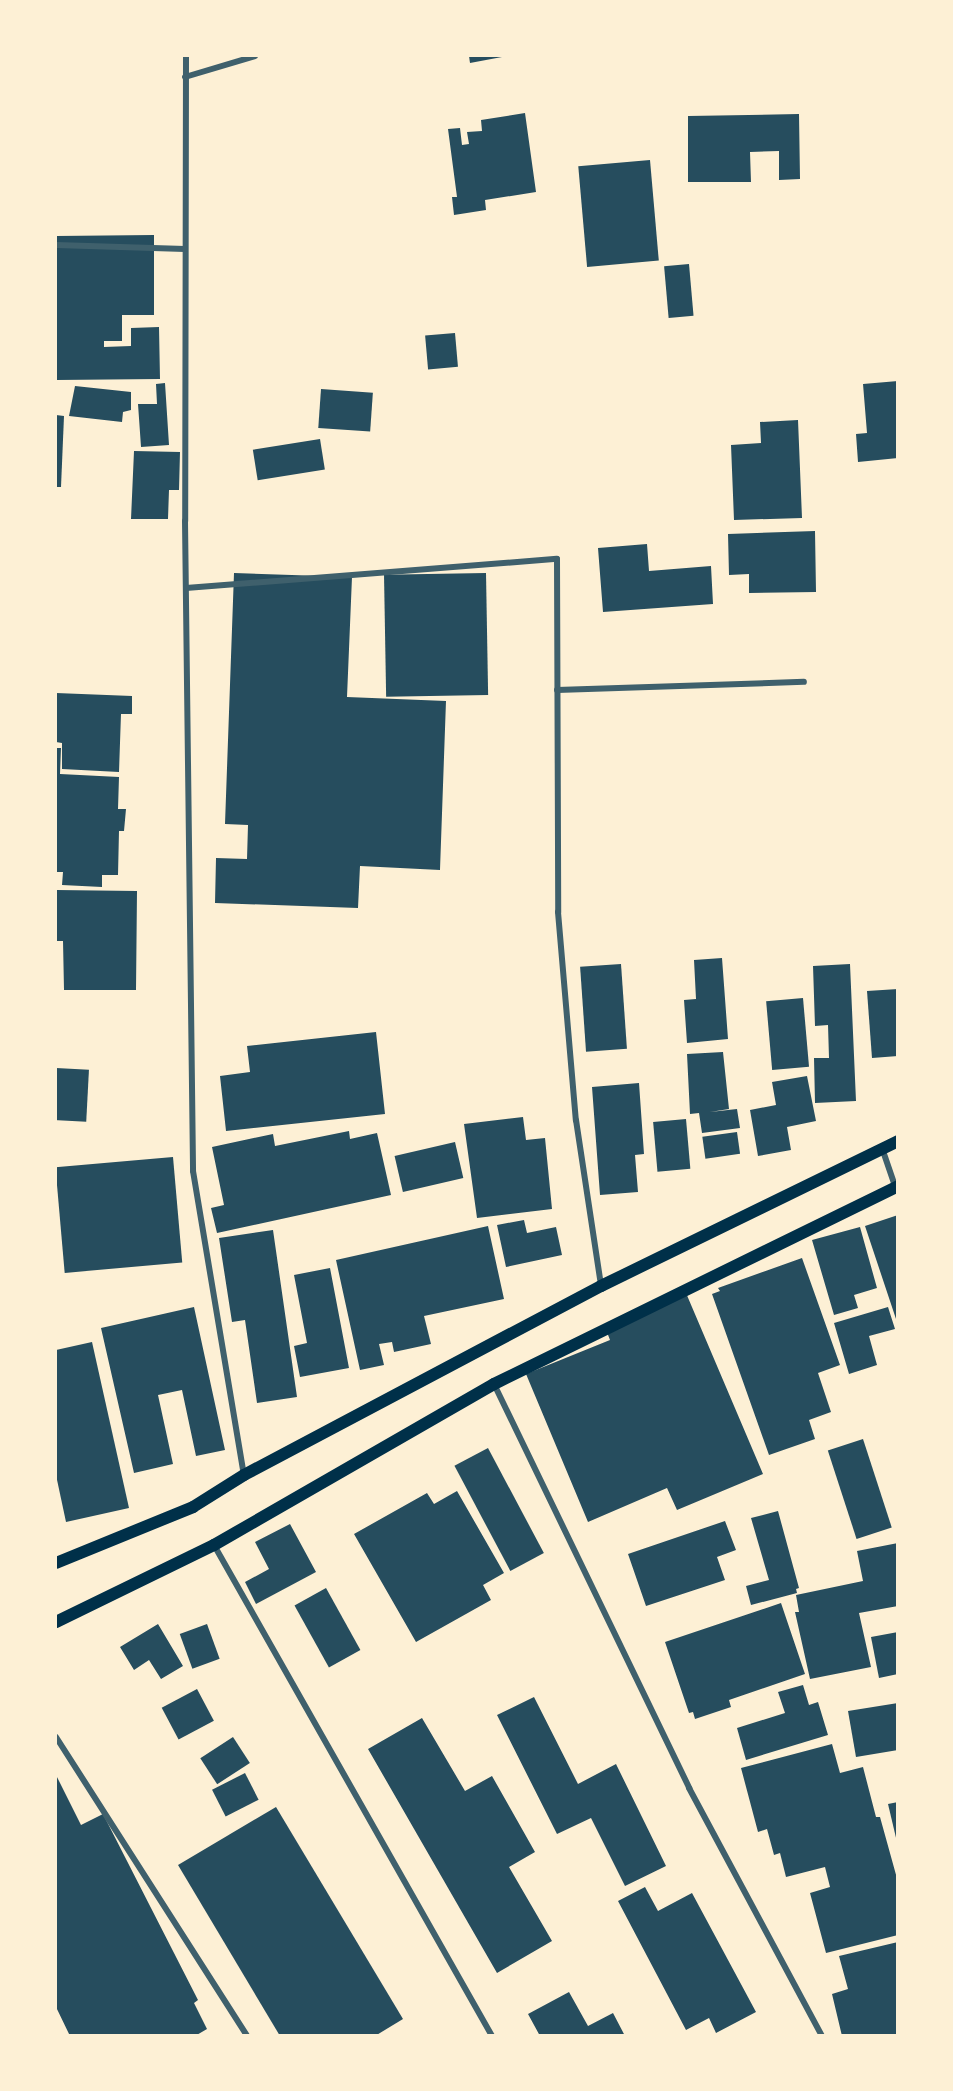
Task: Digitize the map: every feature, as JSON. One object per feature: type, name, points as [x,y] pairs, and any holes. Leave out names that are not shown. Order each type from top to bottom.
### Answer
[{"type":"main road","points":[[56,1563],[193,1507],[244,1475],[601,1286],[897,1141]]},
{"type":"main road","points":[[56,1622],[214,1545],[494,1383],[897,1188]]},
{"type":"street","points":[[186,56],[186,588],[193,1171],[244,1475]]},
{"type":"street","points":[[185,77],[255,56]]},
{"type":"street","points":[[56,245],[185,249]]},
{"type":"street","points":[[186,588],[557,559],[558,912],[576,1120],[601,1286]]},
{"type":"street","points":[[557,690],[804,682]]},
{"type":"street","points":[[882,1148],[897,1188]]},
{"type":"street","points":[[494,1383],[689,1788],[822,2036]]},
{"type":"street","points":[[214,1545],[492,2036]]},
{"type":"street","points":[[56,1737],[247,2036]]},
{"type":"building","points":[[469,56],[502,56],[502,57],[470,63]]},
{"type":"building","points":[[525,113],[536,192],[485,200],[486,210],[454,215],[452,197],[457,197],[448,129],[460,128],[462,145],[469,144],[467,132],[482,131],[481,120]]},
{"type":"building","points":[[799,114],[800,179],[779,180],[779,151],[750,152],[751,182],[688,182],[688,116]]},
{"type":"building","points":[[650,160],[659,261],[587,267],[578,166]]},
{"type":"building","points":[[154,235],[154,315],[122,315],[122,341],[104,341],[104,347],[131,346],[131,328],[159,327],[160,379],[56,380],[56,236]]},
{"type":"building","points":[[689,264],[694,316],[669,318],[664,266]]},
{"type":"building","points":[[455,333],[458,367],[428,369],[425,336]]},
{"type":"building","points":[[898,381],[898,458],[858,462],[856,434],[867,433],[863,384]]},
{"type":"building","points":[[165,383],[169,445],[141,447],[138,404],[157,404],[156,384]]},
{"type":"building","points":[[75,386],[131,392],[131,410],[123,412],[122,422],[69,416]]},
{"type":"building","points":[[321,389],[373,393],[370,432],[318,428]]},
{"type":"building","points":[[56,415],[64,416],[61,487],[56,487]]},
{"type":"building","points":[[798,420],[802,518],[734,520],[731,445],[761,443],[760,422]]},
{"type":"building","points":[[320,439],[325,470],[258,480],[253,450]]},
{"type":"building","points":[[134,451],[180,452],[179,490],[169,490],[168,519],[131,519]]},
{"type":"building","points":[[815,531],[816,592],[749,593],[749,574],[729,575],[728,534]]},
{"type":"building","points":[[647,544],[649,571],[711,566],[713,604],[603,612],[598,548]]},
{"type":"building","points":[[234,573],[352,577],[347,697],[446,701],[440,870],[360,866],[358,908],[215,903],[216,858],[247,859],[248,825],[225,824]]},
{"type":"building","points":[[486,573],[488,695],[386,697],[384,575]]},
{"type":"building","points":[[56,693],[132,696],[132,714],[121,714],[119,772],[62,769],[62,743],[56,742]]},
{"type":"building","points":[[56,748],[61,748],[60,774],[119,777],[118,809],[126,809],[124,831],[119,831],[118,875],[102,875],[102,887],[62,885],[63,872],[56,872]]},
{"type":"building","points":[[56,890],[137,891],[136,990],[64,990],[63,941],[56,941]]},
{"type":"building","points":[[722,958],[728,1039],[687,1043],[684,1000],[696,999],[694,960]]},
{"type":"building","points":[[621,964],[627,1049],[586,1052],[580,967]]},
{"type":"building","points":[[850,964],[856,1101],[815,1103],[814,1058],[829,1058],[828,1025],[815,1026],[813,966]]},
{"type":"building","points":[[898,989],[898,1056],[872,1058],[867,991]]},
{"type":"building","points":[[803,998],[809,1067],[772,1070],[766,1001]]},
{"type":"building","points":[[376,1032],[385,1114],[226,1131],[220,1076],[250,1072],[247,1046]]},
{"type":"building","points":[[723,1052],[729,1109],[710,1112],[737,1109],[740,1128],[702,1133],[699,1113],[690,1114],[687,1054]]},
{"type":"building","points":[[56,1068],[89,1070],[86,1122],[56,1120]]},
{"type":"building","points":[[807,1076],[816,1121],[787,1127],[791,1150],[758,1156],[750,1110],[776,1105],[772,1082]]},
{"type":"building","points":[[639,1083],[644,1154],[635,1155],[638,1192],[600,1195],[592,1087]]},
{"type":"building","points":[[523,1117],[526,1140],[545,1138],[552,1209],[477,1218],[464,1124]]},
{"type":"building","points":[[686,1119],[690,1169],[657,1172],[653,1122]]},
{"type":"building","points":[[349,1131],[350,1139],[377,1133],[391,1195],[217,1233],[211,1208],[224,1205],[212,1147],[273,1134],[275,1146]]},
{"type":"building","points":[[737,1132],[740,1154],[705,1159],[702,1137]]},
{"type":"building","points":[[455,1142],[463,1178],[403,1192],[395,1156]]},
{"type":"building","points":[[173,1157],[182,1263],[65,1273],[56,1167]]},
{"type":"building","points":[[898,1215],[898,1322],[897,1322],[865,1226]]},
{"type":"building","points":[[524,1220],[527,1233],[556,1227],[562,1255],[506,1267],[497,1225]]},
{"type":"building","points":[[488,1226],[504,1299],[424,1316],[431,1344],[394,1352],[392,1342],[379,1344],[384,1365],[360,1370],[336,1260]]},
{"type":"building","points":[[860,1227],[877,1288],[854,1295],[858,1308],[834,1315],[812,1240]]},
{"type":"building","points":[[273,1230],[297,1397],[257,1403],[245,1320],[232,1322],[219,1238]]},
{"type":"building","points":[[802,1258],[840,1365],[818,1373],[831,1412],[809,1420],[815,1439],[769,1455],[712,1294],[720,1291],[718,1288]]},
{"type":"building","points":[[330,1268],[349,1368],[300,1377],[294,1346],[307,1343],[294,1275]]},
{"type":"building","points":[[686,1293],[763,1474],[677,1510],[667,1488],[588,1522],[526,1374],[610,1340],[605,1327]]},
{"type":"building","points":[[194,1307],[225,1450],[196,1456],[182,1390],[158,1395],[173,1464],[134,1473],[101,1328]]},
{"type":"building","points":[[888,1307],[895,1329],[869,1336],[877,1365],[849,1374],[834,1323]]},
{"type":"building","points":[[92,1342],[129,1508],[66,1522],[56,1475],[56,1350]]},
{"type":"building","points":[[863,1439],[892,1527],[857,1539],[828,1450]]},
{"type":"building","points":[[488,1448],[544,1553],[510,1571],[454,1466]]},
{"type":"building","points":[[457,1491],[504,1573],[483,1585],[491,1600],[416,1642],[354,1534],[427,1493],[434,1504]]},
{"type":"building","points":[[778,1511],[799,1588],[796,1589],[797,1593],[751,1605],[746,1586],[769,1580],[751,1518]]},
{"type":"building","points":[[725,1521],[736,1550],[717,1557],[725,1580],[646,1606],[628,1554]]},
{"type":"building","points":[[290,1524],[316,1572],[256,1604],[245,1582],[269,1569],[255,1542]]},
{"type":"building","points":[[898,1543],[898,1606],[859,1613],[871,1667],[810,1679],[795,1612],[799,1612],[796,1595],[863,1581],[857,1551]]},
{"type":"building","points":[[326,1588],[360,1650],[329,1668],[295,1605]]},
{"type":"building","points":[[781,1603],[805,1674],[729,1700],[731,1707],[695,1719],[693,1712],[689,1713],[665,1642]]},
{"type":"building","points":[[158,1624],[183,1666],[161,1679],[149,1660],[134,1670],[120,1647]]},
{"type":"building","points":[[207,1624],[220,1659],[192,1669],[180,1634]]},
{"type":"building","points":[[898,1632],[898,1674],[879,1678],[871,1637]]},
{"type":"building","points":[[803,1685],[809,1705],[818,1702],[828,1735],[746,1760],[737,1728],[785,1713],[778,1692]]},
{"type":"building","points":[[197,1689],[214,1721],[179,1740],[162,1708]]},
{"type":"building","points":[[534,1697],[578,1784],[616,1764],[666,1866],[625,1886],[591,1818],[557,1834],[497,1715]]},
{"type":"building","points":[[898,1703],[898,1750],[856,1757],[848,1711]]},
{"type":"building","points":[[422,1718],[465,1791],[492,1776],[535,1852],[509,1867],[552,1941],[497,1973],[368,1749]]},
{"type":"building","points":[[233,1737],[250,1763],[217,1784],[200,1758]]},
{"type":"building","points":[[832,1744],[840,1773],[863,1767],[876,1817],[880,1817],[898,1882],[898,1935],[826,1953],[810,1893],[830,1887],[825,1867],[786,1877],[780,1853],[774,1855],[767,1829],[758,1832],[741,1768]]},
{"type":"building","points":[[245,1773],[259,1800],[226,1817],[212,1790]]},
{"type":"building","points":[[56,1775],[81,1825],[103,1814],[198,2000],[194,2003],[207,2029],[195,2036],[70,2036],[56,2007]]},
{"type":"building","points":[[898,1802],[898,1841],[897,1842],[888,1804]]},
{"type":"building","points":[[276,1807],[403,2019],[375,2036],[280,2036],[178,1865]]},
{"type":"building","points":[[645,1887],[658,1911],[692,1893],[756,2012],[716,2033],[709,2018],[686,2030],[618,1901]]},
{"type":"building","points":[[898,1942],[898,2036],[842,2036],[832,1994],[848,1989],[839,1956]]},
{"type":"building","points":[[569,1992],[588,2026],[613,2013],[625,2036],[540,2036],[528,2014]]}]
